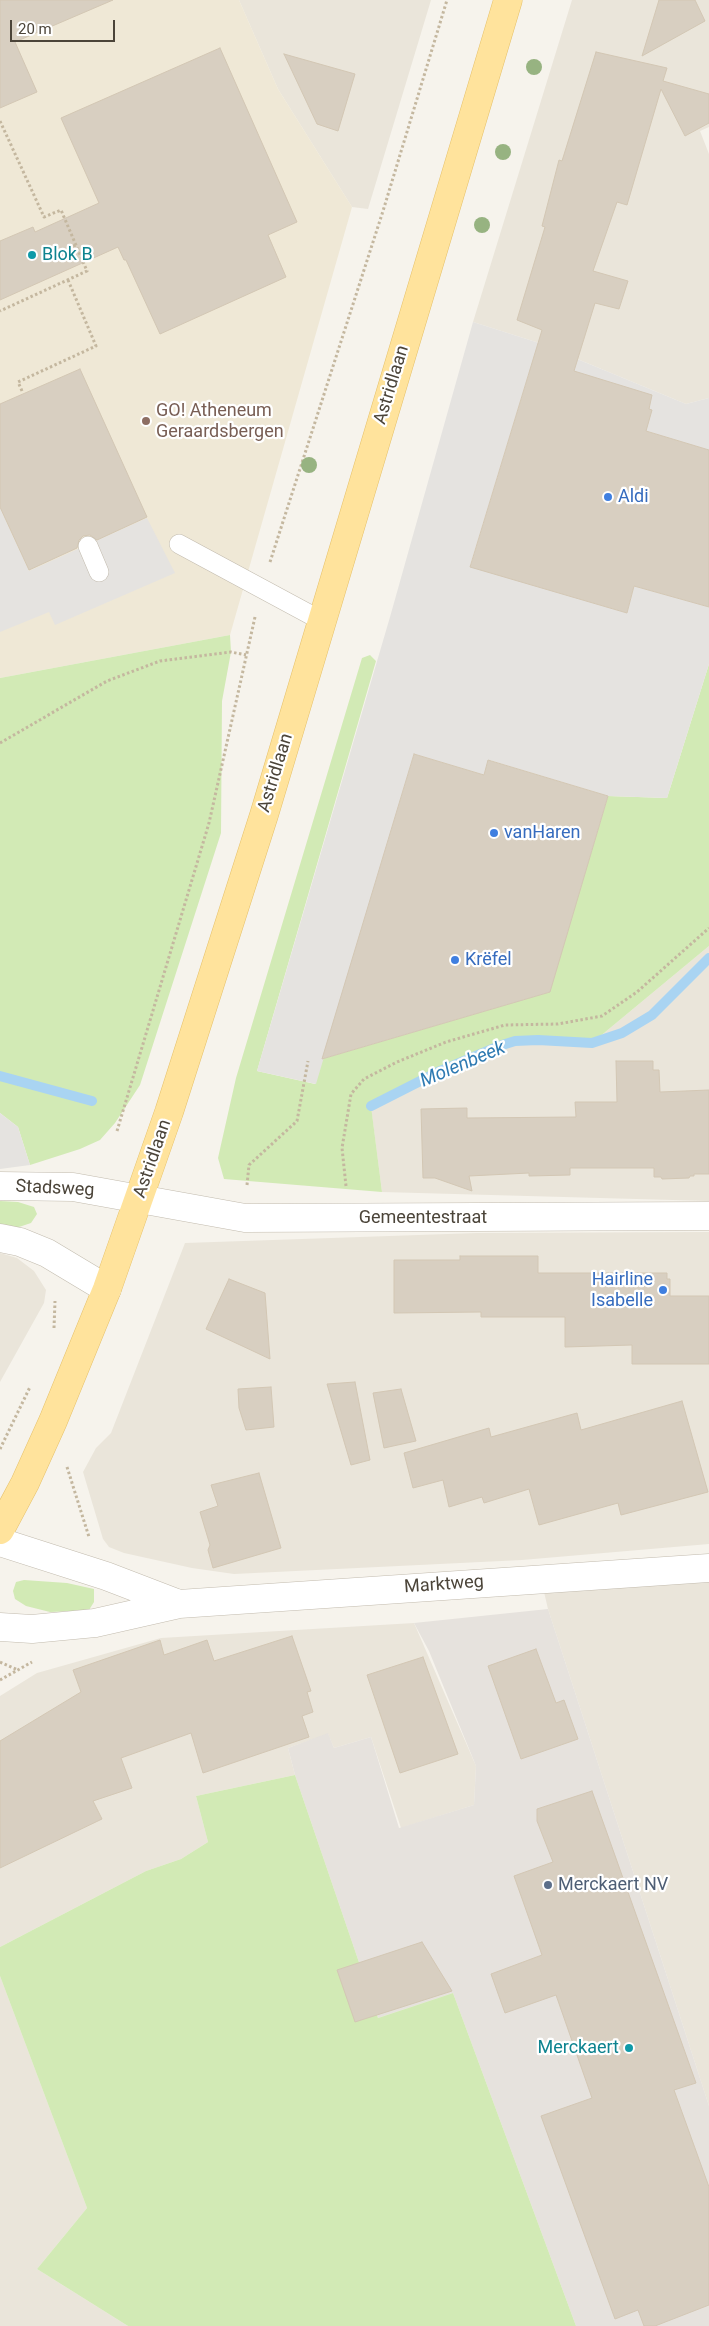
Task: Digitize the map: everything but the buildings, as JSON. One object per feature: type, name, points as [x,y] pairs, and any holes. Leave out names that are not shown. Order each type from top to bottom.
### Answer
[{"type":"main road","name":"Astridlaan","points":[[0,1530],[26,1483],[53,1421],[107,1289],[139,1199],[261,824],[508,0]]},
{"type":"street","name":"Stadsweg","points":[[0,1186],[72,1187],[139,1199]]},
{"type":"street","name":"Gemeentestraat","points":[[139,1199],[245,1218],[709,1216]]},
{"type":"street","points":[[0,1238],[20,1242],[47,1253],[107,1289]]},
{"type":"street","name":"Marktweg","points":[[0,1542],[106,1576],[179,1604]]},
{"type":"street","name":"Marktweg","points":[[0,1627],[32,1629],[95,1623],[179,1604],[709,1568]]},
{"type":"lane","points":[[179,544],[322,621]]},
{"type":"lane","points":[[88,546],[99,572]]},
{"type":"path","points":[[0,121],[44,217],[61,210],[87,272],[0,311]]},
{"type":"path","points":[[64,250],[76,245]]},
{"type":"path","points":[[22,392],[18,382],[96,346],[68,280]]},
{"type":"path","points":[[0,742],[107,681],[160,661],[231,652],[246,655]]},
{"type":"path","points":[[340,1218],[346,1185],[342,1148],[350,1094],[364,1079],[397,1062],[446,1042],[506,1025],[558,1024],[602,1016],[637,992],[709,928]]},
{"type":"path","points":[[245,1218],[249,1165],[297,1121],[308,1061]]},
{"type":"path","points":[[51,1336],[54,1328],[55,1301]]},
{"type":"path","points":[[0,1448],[30,1385]]},
{"type":"path","points":[[53,1421],[92,1541]]},
{"type":"path","points":[[0,1662],[18,1670]]},
{"type":"shaded area","name":"GO! Atheneum Geraardsbergen","points":[[0,0],[239,0],[278,89],[352,207],[230,635],[0,678]]},
{"type":"shaded area","points":[[239,0],[431,0],[368,209],[352,207],[278,89]]},
{"type":"shaded area","points":[[572,0],[709,0],[709,127],[700,131],[709,154],[709,398],[686,404],[536,342],[473,322]]},
{"type":"shaded area","points":[[473,322],[536,342],[686,404],[709,398],[709,450],[646,431],[529,373],[470,566],[627,613],[634,586],[709,607],[709,664],[667,798],[608,796],[489,760],[484,775],[414,754],[316,1084],[257,1071],[390,617]]},
{"type":"shaded area","points":[[0,508],[29,571],[147,518],[175,573],[55,625],[49,612],[0,632]]},
{"type":"shaded area","points":[[709,946],[709,1201],[382,1192],[371,1107],[440,1071],[515,1041],[538,1040],[592,1043]]},
{"type":"shaded area","points":[[0,1113],[18,1127],[30,1165],[0,1169]]},
{"type":"shaded area","points":[[709,1232],[709,1544],[522,1560],[234,1574],[192,1568],[124,1553],[109,1547],[103,1539],[83,1472],[96,1448],[111,1433],[185,1243],[477,1233]]},
{"type":"shaded area","points":[[0,1253],[17,1258],[34,1271],[46,1290],[44,1303],[0,1382]]},
{"type":"shaded area","points":[[709,1568],[709,2106],[548,1609],[541,1579]]},
{"type":"shaded area","points":[[548,1609],[709,2106],[709,2326],[576,2326],[453,1993],[378,2018],[295,1775],[288,1748],[328,1733],[334,1748],[371,1737],[399,1828],[474,1805],[476,1766],[429,1651],[414,1623]]},
{"type":"shaded area","points":[[414,1623],[476,1766],[474,1805],[401,1828],[371,1737],[334,1748],[328,1734],[288,1748],[295,1775],[196,1796],[208,1842],[181,1859],[146,1871],[0,1947],[0,1696],[37,1673],[161,1638]]},
{"type":"shaded area","points":[[0,1976],[87,2208],[37,2269],[128,2326],[0,2326]]},
{"type":"green space","points":[[230,635],[231,652],[222,701],[221,833],[140,1085],[115,1123],[100,1140],[80,1149],[30,1165],[18,1127],[0,1113],[0,678]]},
{"type":"green space","points":[[370,655],[376,661],[257,1071],[315,1084],[322,1059],[549,992],[608,796],[667,798],[709,664],[709,946],[592,1043],[538,1040],[515,1041],[440,1071],[371,1106],[382,1192],[224,1179],[218,1158],[236,1078],[362,658]]},
{"type":"green space","points":[[0,1201],[18,1202],[34,1207],[37,1214],[31,1223],[13,1229],[0,1227]]},
{"type":"green space","points":[[24,1580],[67,1583],[94,1589],[94,1602],[89,1610],[73,1611],[50,1612],[26,1606],[15,1599],[13,1591],[16,1582]]},
{"type":"green space","points":[[295,1775],[378,2018],[453,1993],[576,2326],[128,2326],[37,2269],[87,2208],[0,1976],[0,1947],[146,1871],[181,1859],[208,1842],[196,1796]]},
{"type":"waterway","name":"Molenbeek","points":[[371,1106],[440,1071],[515,1041],[538,1040],[592,1043],[622,1033],[652,1015],[709,958]]},
{"type":"waterway","name":"Molenbeek","points":[[0,1076],[92,1101]]},
{"type":"place","name":"Blok B","points":[[32,255]]},
{"type":"place","name":"GO! Atheneum Geraardsbergen","points":[[146,421]]},
{"type":"place","name":"Aldi","points":[[608,497]]},
{"type":"place","name":"vanHaren","points":[[494,833]]},
{"type":"place","name":"Krëfel","points":[[455,960]]},
{"type":"place","name":"Hairline Isabelle","points":[[663,1290]]},
{"type":"place","name":"Merckaert NV","points":[[548,1885]]},
{"type":"place","name":"Merckaert","points":[[629,2048]]}]
